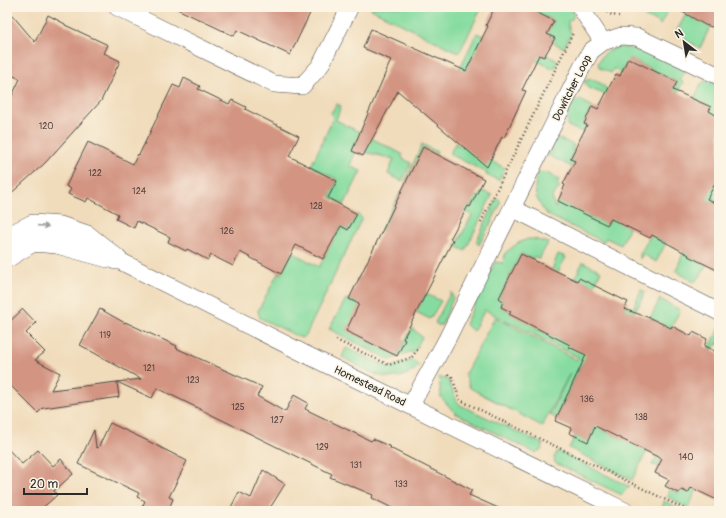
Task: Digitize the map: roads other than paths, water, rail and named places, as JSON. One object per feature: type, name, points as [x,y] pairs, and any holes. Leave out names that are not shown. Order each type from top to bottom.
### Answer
[{"type":"street","points":[[117,7],[274,84],[302,86],[320,66],[350,7]]},
{"type":"street","points":[[580,7],[603,42]]},
{"type":"street","name":"Dowitcher Loop","points":[[411,405],[443,346],[591,51],[603,42],[620,36],[637,37],[719,76]]},
{"type":"street","points":[[512,208],[719,312]]},
{"type":"street","name":"Homestead Road","points":[[7,238],[33,225],[60,227],[87,236],[116,259],[298,351],[625,511]]},
{"type":"street","name":"Homestead Road","points":[[7,257],[33,241],[57,243],[116,259]]}]
